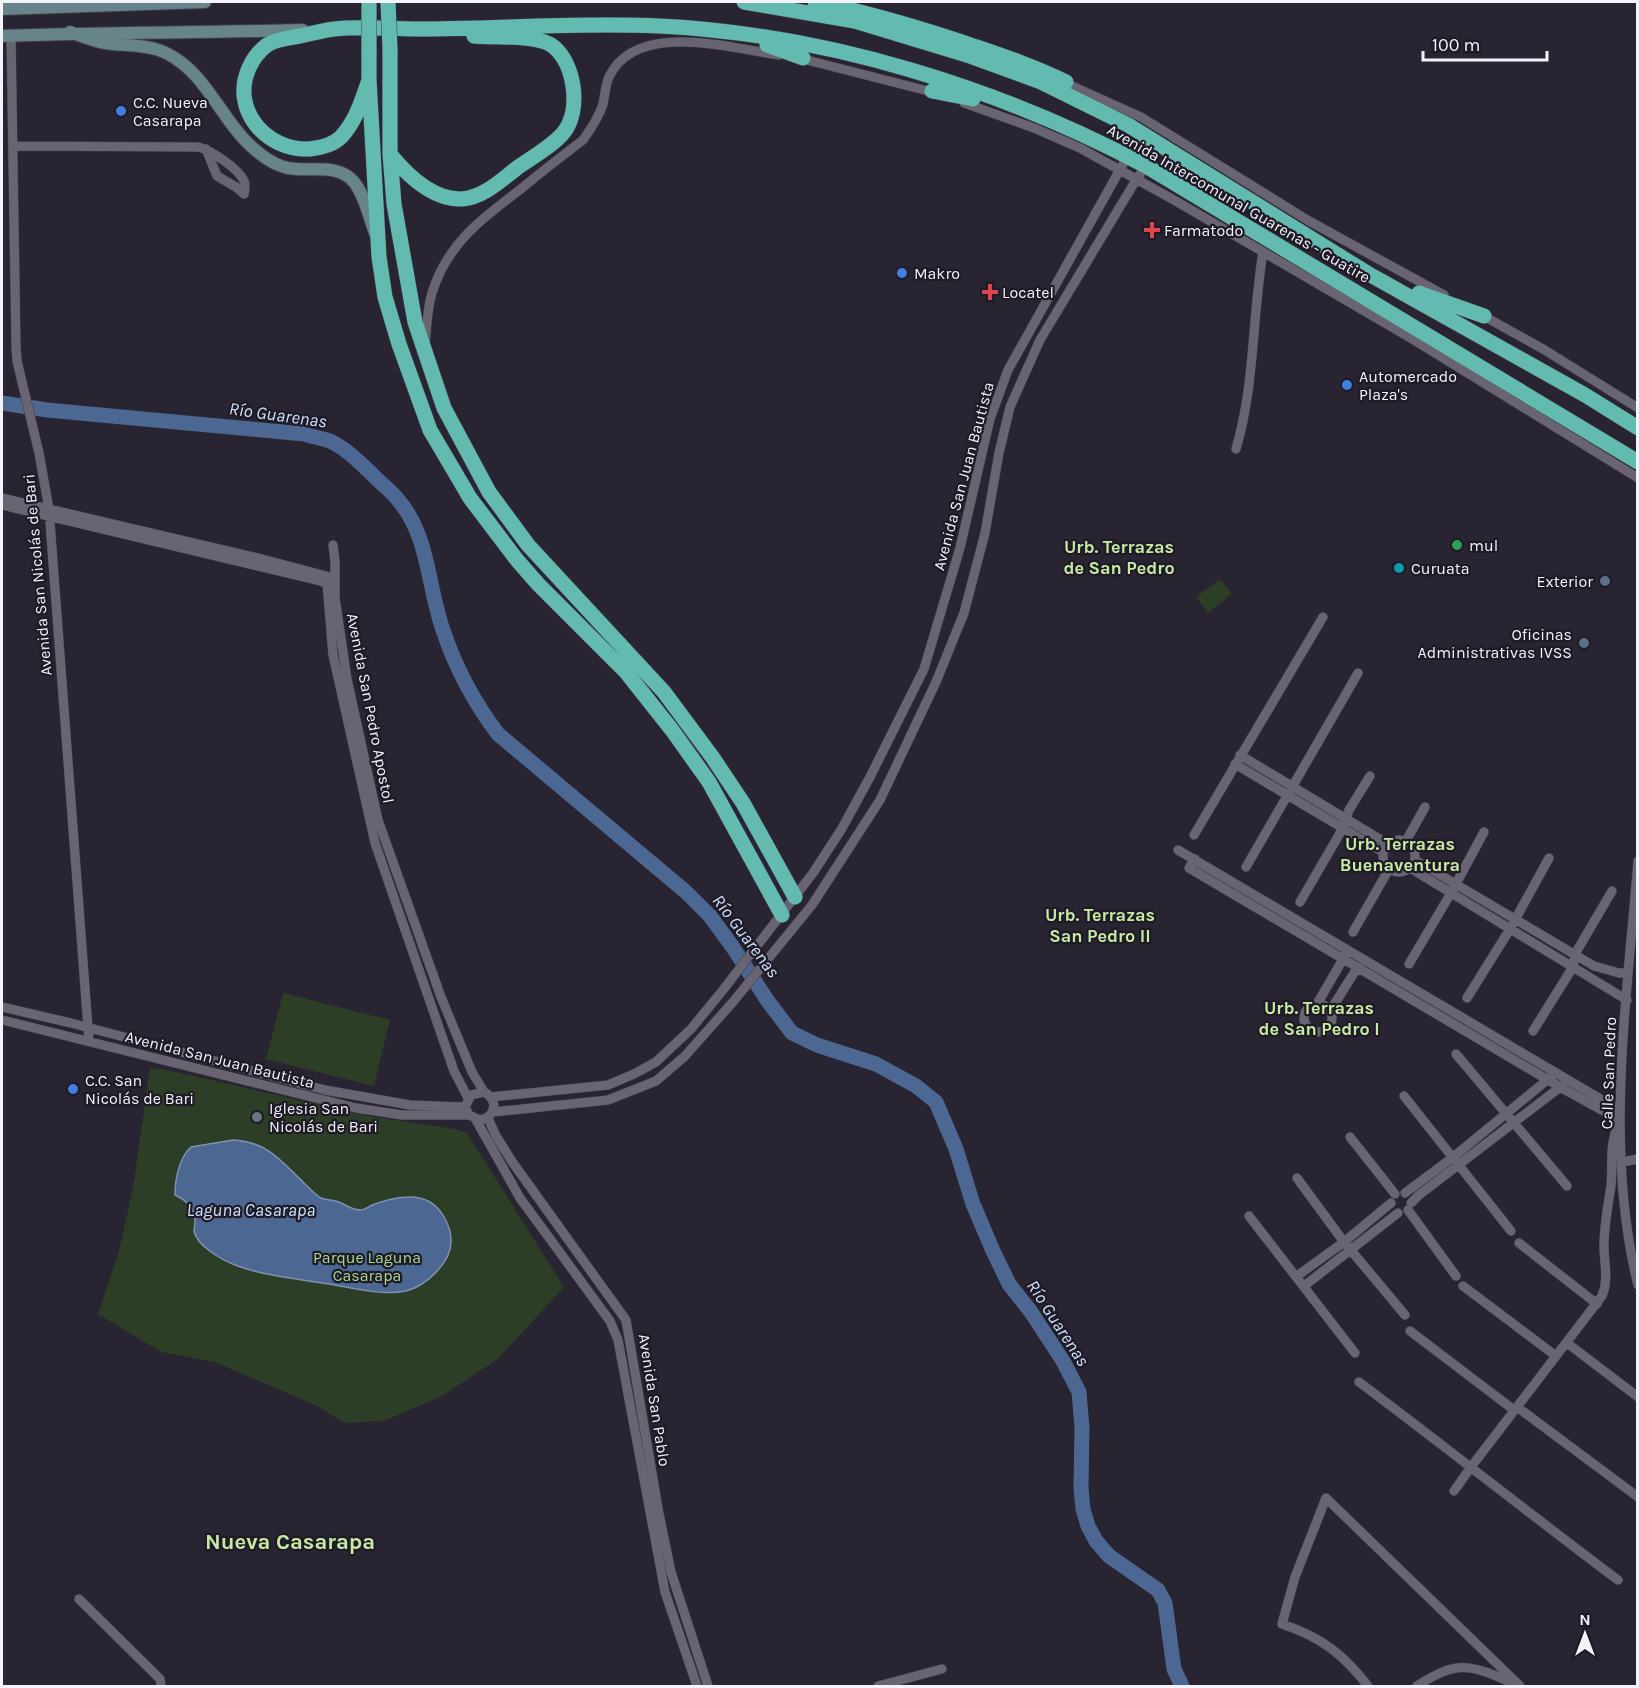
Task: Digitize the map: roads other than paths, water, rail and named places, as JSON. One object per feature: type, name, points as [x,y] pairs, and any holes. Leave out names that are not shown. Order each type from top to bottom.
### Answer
[{"type":"highway","points":[[369,2],[369,80],[378,241],[385,297],[430,430],[470,498],[499,537],[531,576],[626,672],[672,730],[709,782],[782,915]]},
{"type":"highway","points":[[388,2],[390,154],[394,204],[415,322],[444,408],[489,492],[528,545],[664,692],[714,759],[743,803],[795,897]]},
{"type":"highway","name":"Avenida Intercomunal Guarenas - Guatire","points":[[744,2],[855,21],[966,55],[1041,82],[1128,125],[1367,273],[1585,395],[1638,428]]},
{"type":"highway","points":[[815,2],[873,16],[961,42],[1044,71],[1070,85],[1128,125]]},
{"type":"highway","name":"Avenida Intercomunal Guarenas - Guatire","points":[[334,29],[429,29],[562,24],[659,26],[715,30],[773,39],[866,59],[936,78],[1013,106],[1100,142],[1124,163],[1146,166],[1638,462]]},
{"type":"highway","points":[[334,29],[279,40],[267,45],[258,53],[247,72],[245,83],[246,105],[255,125],[270,139],[288,148],[304,149],[327,145],[341,136],[351,123],[358,112],[369,80]]},
{"type":"highway","points":[[390,154],[415,181],[428,189],[460,199],[483,194],[563,134],[568,126],[574,106],[573,85],[561,57],[554,48],[544,42],[527,39],[443,33],[429,29]]},
{"type":"highway","points":[[715,30],[803,58]]},
{"type":"highway","points":[[932,91],[1013,106]]},
{"type":"highway","points":[[1367,273],[1484,316]]},
{"type":"main road","points":[[2,9],[205,2]]},
{"type":"main road","name":"Avenida Intercomunal Guarenas - Guatire","points":[[6,35],[70,32],[156,33],[334,29]]},
{"type":"main road","points":[[70,32],[102,42],[160,50],[179,61],[196,76],[245,141],[263,156],[285,168],[325,169],[347,176],[361,196],[378,241]]},
{"type":"street","name":"Avenida San Nicolás de Bari","points":[[6,35],[13,146],[16,347],[49,513],[88,1041]]},
{"type":"street","name":"Avenida Intercomunal Guarenas - Guatire","points":[[424,349],[432,293],[443,265],[470,228],[583,140],[592,128],[600,110],[609,78],[624,58],[646,45],[689,42],[803,58],[932,91],[1124,163],[1136,180],[1428,348],[1638,478]]},
{"type":"street","name":"Avenida Intercomunal Guarenas - Guatire","points":[[1070,85],[1141,117],[1309,221],[1543,349],[1638,408]]},
{"type":"street","points":[[1146,166],[1148,137]]},
{"type":"street","name":"Avenida San Juan Bautista","points":[[470,1110],[475,1093],[488,1095],[608,1085],[656,1062],[691,1029],[756,949],[813,873],[841,830],[870,777],[924,669],[960,548],[990,419],[1008,370],[1028,330],[1124,163],[1148,137]]},
{"type":"street","points":[[13,146],[190,147],[206,150],[218,156],[243,178],[246,188],[244,194],[217,176],[206,150]]},
{"type":"street","name":"Avenida San Juan Bautista","points":[[2,1007],[349,1095],[410,1105],[470,1110],[490,1115],[608,1100],[656,1081],[670,1070],[732,1003],[801,918],[845,856],[880,800],[936,682],[964,613],[986,533],[999,453],[1010,407],[1040,340],[1146,166]]},
{"type":"street","points":[[1236,449],[1242,428],[1251,365],[1263,252]]},
{"type":"street","points":[[2,498],[49,513]]},
{"type":"street","points":[[2,505],[49,513],[321,578],[330,577],[334,584]]},
{"type":"street","name":"Avenida San Pedro Apostol","points":[[333,545],[335,598],[347,679],[378,820],[441,997],[472,1072],[488,1095]]},
{"type":"street","name":"Avenida San Pedro Apostol","points":[[321,578],[327,584],[333,655],[375,843],[454,1071],[470,1110]]},
{"type":"street","points":[[1194,835],[1323,617]]},
{"type":"street","points":[[1246,867],[1358,673]]},
{"type":"street","points":[[1238,759],[1385,848]]},
{"type":"street","points":[[1300,902],[1345,824],[1349,810],[1370,776]]},
{"type":"street","points":[[1406,842],[1425,807]]},
{"type":"street","points":[[1409,964],[1484,832]]},
{"type":"street","points":[[1385,848],[1397,840],[1406,842],[1414,849],[1413,864]]},
{"type":"street","points":[[1385,848],[1384,864],[1389,869],[1400,873],[1413,864]]},
{"type":"street","points":[[1178,850],[1195,859],[1205,871],[1347,956],[1556,1072],[1620,1118]]},
{"type":"street","points":[[1467,998],[1510,929],[1549,858]]},
{"type":"street","points":[[1195,859],[1189,868],[1205,871]]},
{"type":"street","name":"Calle San Pedro","points":[[1638,861],[1628,973],[1620,1118],[1628,1245],[1638,1285]]},
{"type":"street","points":[[1413,864],[1453,888],[1515,919],[1594,966],[1619,974],[1628,973]]},
{"type":"street","points":[[1353,932],[1389,869]]},
{"type":"street","points":[[1453,888],[1510,929],[1627,1000]]},
{"type":"street","points":[[1533,1031],[1573,967],[1575,954],[1612,891]]},
{"type":"street","points":[[782,915],[801,918],[795,897]]},
{"type":"street","points":[[1347,956],[1360,968],[1560,1087],[1620,1118]]},
{"type":"street","points":[[1319,1004],[1347,956]]},
{"type":"street","points":[[1330,1011],[1354,973],[1360,968]]},
{"type":"street","points":[[1319,1004],[1330,1011],[1332,1018],[1327,1029],[1319,1032],[1311,1030],[1305,1024],[1304,1016],[1310,1006],[1319,1004]]},
{"type":"street","name":"Avenida San Juan Bautista","points":[[2,1020],[356,1108],[402,1115],[470,1110]]},
{"type":"street","points":[[1456,1054],[1567,1186]]},
{"type":"street","points":[[1511,1118],[1556,1072]]},
{"type":"street","points":[[1297,1276],[1406,1209],[1455,1162],[1511,1118],[1569,1080]]},
{"type":"street","points":[[488,1095],[494,1104],[490,1115]]},
{"type":"street","points":[[1404,1096],[1511,1231]]},
{"type":"street","name":"Avenida San Pablo","points":[[470,1110],[520,1198],[604,1313],[618,1340],[648,1482],[671,1572],[708,1686]]},
{"type":"street","name":"Avenida San Pablo","points":[[490,1115],[496,1136],[519,1173],[626,1320],[656,1550],[670,1604],[697,1686]]},
{"type":"street","points":[[1454,1491],[1597,1304],[1606,1284],[1604,1246],[1606,1208],[1611,1185],[1612,1146],[1620,1118]]},
{"type":"street","points":[[1350,1137],[1397,1197]]},
{"type":"street","points":[[1622,1162],[1638,1159]]},
{"type":"street","points":[[1304,1286],[1397,1197],[1455,1162]]},
{"type":"street","points":[[1298,1178],[1347,1246],[1405,1315]]},
{"type":"street","points":[[1397,1197],[1409,1197],[1406,1209]]},
{"type":"street","points":[[1397,1197],[1393,1209],[1406,1209]]},
{"type":"street","points":[[1406,1209],[1456,1276]]},
{"type":"street","points":[[1249,1216],[1355,1353]]},
{"type":"street","points":[[1519,1243],[1597,1304]]},
{"type":"street","points":[[1463,1286],[1556,1356]]},
{"type":"street","points":[[1410,1331],[1485,1390],[1516,1409],[1638,1497]]},
{"type":"street","points":[[618,1340],[629,1335]]},
{"type":"street","points":[[1567,1343],[1638,1397]]},
{"type":"street","points":[[1359,1382],[1471,1467],[1514,1503],[1618,1580]]},
{"type":"street","points":[[1368,1686],[1353,1668],[1325,1643],[1308,1632],[1282,1623],[1295,1577],[1326,1498],[1520,1686]]},
{"type":"street","points":[[80,1599],[160,1679],[161,1686]]},
{"type":"street","points":[[670,1604],[680,1600]]},
{"type":"street","points":[[1418,1686],[1437,1674],[1464,1666],[1496,1675],[1520,1686]]},
{"type":"street","points":[[878,1686],[942,1669]]},
{"type":"water","name":"Laguna Casarapa","points":[[233,1140],[245,1141],[265,1148],[319,1197],[354,1209],[363,1210],[393,1199],[409,1197],[430,1202],[442,1214],[449,1230],[451,1240],[447,1257],[436,1272],[422,1284],[406,1291],[387,1293],[269,1275],[224,1260],[211,1252],[196,1237],[192,1209],[183,1199],[175,1195],[175,1189],[181,1163],[191,1147]]},
{"type":"waterway","name":"Río Guarenas","points":[[2,403],[47,410],[304,434],[330,441],[342,448],[393,494],[409,515],[422,546],[438,614],[454,658],[473,697],[498,734],[686,892],[710,916],[792,1033],[817,1045],[876,1064],[916,1086],[936,1102],[956,1149],[973,1204],[1009,1284],[1031,1312],[1063,1361],[1079,1392],[1082,1428],[1081,1488],[1083,1509],[1088,1526],[1096,1541],[1109,1556],[1158,1590],[1165,1603],[1174,1669],[1182,1686]]},
{"type":"place","name":"C.C. Nueva Casarapa","points":[[121,111]]},
{"type":"place","name":"Farmatodo","points":[[1152,230]]},
{"type":"place","name":"Makro","points":[[902,273]]},
{"type":"place","name":"Locatel","points":[[990,292]]},
{"type":"place","name":"Automercado Plaza's","points":[[1347,385]]},
{"type":"place","name":"mul","points":[[1457,545]]},
{"type":"place","name":"Curuata","points":[[1399,568]]},
{"type":"place","name":"Exterior","points":[[1605,581]]},
{"type":"place","name":"Oficinas Administrativas IVSS","points":[[1584,643]]},
{"type":"place","name":"C.C. San Nicolás de Bari","points":[[73,1089]]},
{"type":"place","name":"Iglesia San Nicolás de Bari","points":[[257,1117]]},
{"type":"district","name":"Urb. Terrazas de San Pedro","points":[[1119,557]]},
{"type":"district","name":"Urb. Terrazas Buenaventura","points":[[1400,854]]},
{"type":"district","name":"Urb. Terrazas San Pedro II","points":[[1100,925]]},
{"type":"district","name":"Urb. Terrazas de San Pedro I","points":[[1319,1018]]},
{"type":"district","name":"Nueva Casarapa","points":[[290,1541]]},
{"type":"park label","name":"Parque Laguna Casarapa","points":[[367,1266]]}]
